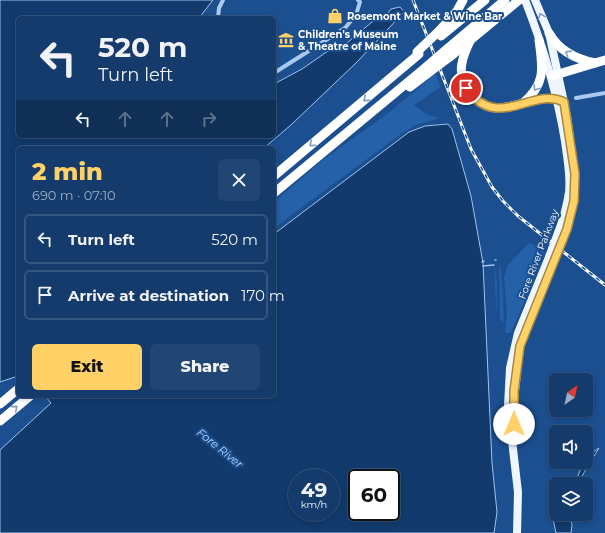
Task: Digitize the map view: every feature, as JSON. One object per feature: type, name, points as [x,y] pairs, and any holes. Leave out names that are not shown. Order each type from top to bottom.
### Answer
[{"type":"highway","points":[[440,33],[457,11],[463,0]]},
{"type":"highway","points":[[276,174],[391,78],[440,33],[485,0]]},
{"type":"highway","points":[[276,191],[449,52],[505,0]]},
{"type":"highway","points":[[449,52],[471,39],[517,2]]},
{"type":"highway","points":[[549,33],[558,46],[567,53],[581,60],[595,63]]},
{"type":"highway","points":[[471,39],[464,53],[461,75],[470,94],[484,104],[497,108],[560,100]]},
{"type":"highway","points":[[522,104],[536,90],[542,76],[543,71],[539,40]]},
{"type":"highway","points":[[554,75],[605,60]]},
{"type":"highway","points":[[0,404],[16,391]]},
{"type":"highway","points":[[0,421],[28,398]]},
{"type":"main road","name":"Fore River Parkway","points":[[525,0],[539,40],[554,75]]},
{"type":"main road","name":"Fore River Parkway","points":[[517,533],[518,492],[514,447],[508,406],[508,387],[512,357],[518,333],[561,235],[569,211],[575,174],[554,75],[549,33],[535,0]]},
{"type":"street","points":[[218,16],[219,8],[223,0]]},
{"type":"street","points":[[276,72],[345,28],[358,11],[360,2],[358,0]]},
{"type":"street","points":[[576,98],[605,93]]},
{"type":"shaded area","points":[[435,74],[441,87],[414,105],[428,115],[441,118],[416,125],[401,134],[276,227],[276,200],[323,160],[387,114]]},
{"type":"shaded area","points":[[529,243],[534,245],[540,254],[542,251],[545,253],[511,333],[505,333],[507,313],[504,277],[508,265]]},
{"type":"shaded area","points":[[499,264],[503,295],[503,324],[500,318]]},
{"type":"shaded area","points":[[494,265],[497,283],[497,318]]},
{"type":"water","points":[[0,0],[213,0],[201,16],[16,16],[16,138],[276,138],[266,146],[16,146],[16,377],[0,382]]},
{"type":"water","points":[[400,7],[404,12],[357,62],[276,138],[276,83],[302,69],[328,51],[347,43],[372,22],[387,14],[391,9]]},
{"type":"water","name":"Fore River","points":[[448,124],[452,129],[471,196],[483,263],[492,463],[497,512],[494,533],[0,533],[0,450],[51,403],[47,398],[276,398],[276,232],[409,132],[425,126]]},
{"type":"water","points":[[599,448],[593,458],[593,452]]},
{"type":"water","points":[[581,469],[586,469],[582,477],[577,477]]},
{"type":"water","points":[[553,521],[571,521],[571,533],[556,533]]},
{"type":"waterway","points":[[483,266],[494,265]]},
{"type":"railway","points":[[413,0],[471,149],[492,187],[518,216],[605,285]]},
{"type":"place","name":"Rosemont Market & Wine Bar","points":[[335,16]]},
{"type":"place","name":"Children's Museum & Theatre of Maine","points":[[286,40]]},
{"type":"route","points":[[466,88],[476,100],[490,107],[497,108],[508,108],[557,98],[564,102],[567,116],[575,174],[575,190],[572,211],[568,225],[526,327],[520,346],[514,391],[514,424]]}]
